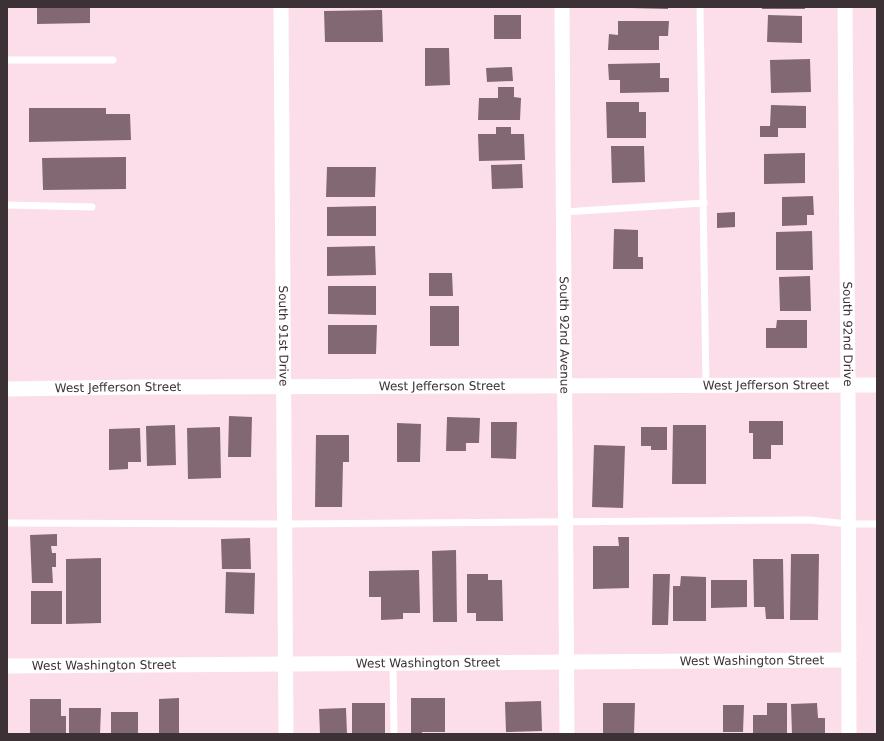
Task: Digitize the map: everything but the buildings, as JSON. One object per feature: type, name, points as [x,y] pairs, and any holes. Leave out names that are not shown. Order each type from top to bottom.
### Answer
[{"type":"street","name":"South 91st Drive","points":[[280,7],[286,734]]},
{"type":"street","name":"South 92nd Avenue","points":[[562,7],[568,662],[567,734]]},
{"type":"street","name":"South 92nd Drive","points":[[845,7],[849,734]]},
{"type":"street","name":"West Jefferson Street","points":[[7,389],[134,387],[877,385]]},
{"type":"street","name":"West Washington Street","points":[[7,666],[849,660]]},
{"type":"lane","points":[[700,7],[706,386]]},
{"type":"lane","points":[[7,60],[113,60]]},
{"type":"lane","points":[[564,212],[704,203]]},
{"type":"lane","points":[[7,206],[92,207]]},
{"type":"lane","points":[[7,523],[285,524],[810,520],[848,524],[877,524]]},
{"type":"lane","points":[[393,664],[394,734]]}]
